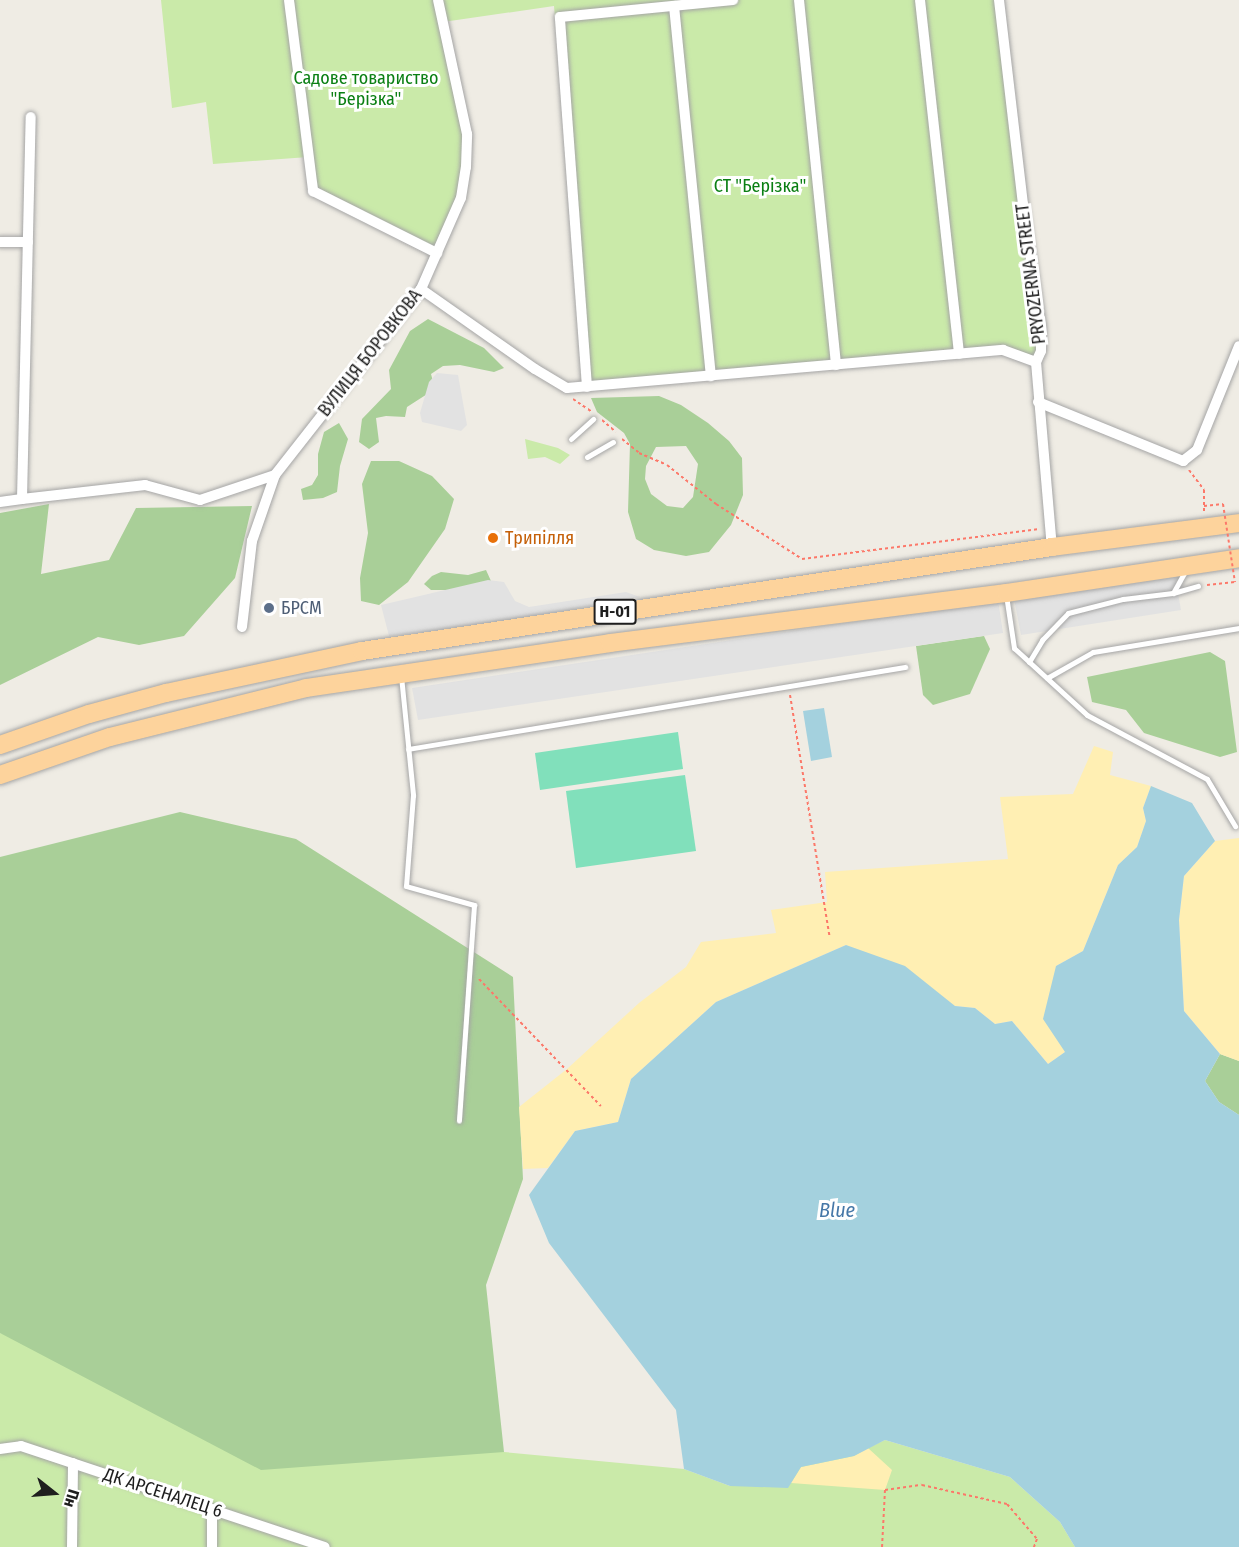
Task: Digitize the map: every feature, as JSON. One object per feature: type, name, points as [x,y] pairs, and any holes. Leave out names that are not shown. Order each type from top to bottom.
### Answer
[{"type":"main road","name":"Н-01","points":[[0,745],[89,714],[166,693],[351,653],[1052,547],[1239,523]]},
{"type":"main road","name":"Н-01","points":[[0,775],[110,737],[306,688],[610,644],[1006,593],[1239,558]]},
{"type":"street","points":[[289,0],[314,191],[437,253]]},
{"type":"street","name":"ВУЛИЦЯ БОРОВКОВА","points":[[242,627],[252,541],[275,475],[421,289],[461,198],[466,167],[467,134],[438,0]]},
{"type":"street","points":[[587,387],[560,17],[733,0]]},
{"type":"street","points":[[799,0],[836,365]]},
{"type":"street","points":[[921,0],[959,354]]},
{"type":"street","name":"PRYOZERNA STREET","points":[[999,0],[1023,204],[1041,328],[1041,351],[1036,362],[1038,402],[1052,547]]},
{"type":"street","points":[[674,6],[711,376]]},
{"type":"street","points":[[22,499],[31,117]]},
{"type":"street","points":[[0,242],[28,242]]},
{"type":"street","points":[[421,289],[567,388],[1003,350],[1036,362]]},
{"type":"street","points":[[1038,402],[1183,461],[1197,450],[1239,346]]},
{"type":"street","points":[[0,502],[146,485],[200,500],[275,475]]},
{"type":"street","name":"ДК АРСЕНАЛЕЦ 6","points":[[0,1449],[21,1446],[326,1547]]},
{"type":"street","points":[[72,1547],[73,1463]]},
{"type":"street","points":[[212,1509],[212,1547]]},
{"type":"lane","points":[[571,439],[593,416]]},
{"type":"lane","points":[[586,458],[613,442]]},
{"type":"lane","points":[[1173,593],[1187,566]]},
{"type":"lane","points":[[1029,662],[1042,640],[1068,613],[1123,599],[1173,593],[1198,586]]},
{"type":"lane","points":[[1006,593],[1014,648],[1087,715],[1208,779],[1235,826]]},
{"type":"lane","points":[[1047,678],[1093,652],[1239,628]]},
{"type":"lane","points":[[408,749],[905,667]]},
{"type":"lane","points":[[401,674],[413,795],[406,886],[474,905],[459,1120]]},
{"type":"path","points":[[561,384],[567,395],[593,416]]},
{"type":"path","points":[[601,419],[639,453],[667,465],[716,504],[802,559],[1050,527]]},
{"type":"path","points":[[1183,461],[1204,490],[1206,528]]},
{"type":"path","points":[[1198,586],[1235,582],[1224,504],[1204,506]]},
{"type":"path","points":[[788,686],[830,939]]},
{"type":"path","points":[[469,969],[601,1106]]},
{"type":"path","points":[[882,1547],[885,1490],[922,1485],[1007,1504],[1037,1539],[1034,1547]]},
{"type":"green space","name":"СТ \"Берізка\"","points":[[161,0],[999,0],[1041,328],[1036,362],[1003,350],[587,387],[554,6],[443,22],[467,134],[466,167],[437,253],[313,191],[308,157],[213,164],[206,102],[172,108]]},
{"type":"green space","points":[[428,319],[484,348],[504,368],[494,372],[460,365],[443,366],[431,374],[435,389],[407,407],[405,417],[376,418],[379,442],[369,449],[359,442],[362,419],[391,389],[389,370],[410,331]]},
{"type":"green space","points":[[659,396],[681,405],[729,441],[742,458],[743,495],[731,525],[709,552],[686,556],[654,550],[636,539],[628,512],[630,444],[624,433],[597,412],[591,398]],"holes":[[[686,446],[698,464],[693,497],[683,508],[667,506],[651,494],[645,479],[646,466],[656,447]]]},
{"type":"green space","points":[[339,423],[348,439],[340,466],[337,492],[323,498],[303,500],[301,489],[312,485],[318,475],[318,454],[324,432]]},
{"type":"green space","points":[[525,439],[558,448],[570,455],[560,464],[545,457],[528,459]]},
{"type":"green space","points":[[371,461],[399,461],[432,476],[454,499],[445,529],[408,582],[379,605],[361,601],[360,578],[368,533],[362,484]]},
{"type":"green space","points":[[49,504],[41,574],[109,560],[136,508],[252,506],[235,578],[184,636],[139,645],[98,637],[0,685],[0,513]]},
{"type":"green space","points":[[486,570],[491,581],[456,590],[431,590],[424,584],[432,576],[441,572],[468,575]]},
{"type":"green space","points":[[984,636],[990,649],[970,694],[933,705],[923,695],[916,646]]},
{"type":"green space","points":[[1210,652],[1225,661],[1237,752],[1220,757],[1144,733],[1126,710],[1092,702],[1087,677]]},
{"type":"green space","points":[[678,732],[683,769],[540,790],[535,753]]},
{"type":"green space","points":[[685,775],[696,851],[576,868],[566,791]]},
{"type":"green space","points":[[180,812],[296,839],[513,977],[523,1179],[486,1285],[504,1452],[261,1470],[0,1333],[0,857]]},
{"type":"green space","points":[[1220,1054],[1239,1061],[1239,1115],[1219,1102],[1205,1081]]},
{"type":"green space","points":[[0,1333],[504,1452],[684,1469],[730,1486],[868,1448],[885,1440],[1010,1477],[1060,1522],[1075,1547],[0,1547]]},
{"type":"sand","points":[[1094,746],[1113,752],[1110,775],[1151,786],[1143,808],[1146,821],[1137,847],[1118,865],[1083,951],[1056,966],[1065,1052],[1048,1064],[1012,1021],[995,1024],[975,1008],[955,1006],[846,945],[716,1002],[631,1079],[618,1122],[575,1131],[548,1168],[523,1169],[519,1107],[567,1069],[639,1003],[686,967],[701,942],[776,933],[771,910],[827,902],[825,872],[1008,859],[1000,797],[1073,794]]},
{"type":"sand","points":[[1239,838],[1239,1061],[1220,1054],[1184,1011],[1179,920],[1184,876],[1215,841]]},
{"type":"sand","points":[[868,1448],[892,1470],[885,1490],[791,1483],[801,1467],[854,1456]]},
{"type":"shaded area","points":[[437,373],[458,375],[467,425],[461,431],[422,422],[420,413],[429,382]]},
{"type":"shaded area","points":[[1175,576],[1181,610],[1021,635],[1014,599]]},
{"type":"shaded area","points":[[488,580],[504,582],[515,601],[529,607],[626,592],[640,597],[501,622],[389,636],[381,605]]},
{"type":"shaded area","points":[[998,600],[1003,633],[418,720],[412,688]]},
{"type":"water","points":[[824,708],[832,757],[811,761],[803,711]]},
{"type":"water","name":"Blue","points":[[1151,786],[1192,803],[1215,841],[1184,876],[1179,920],[1184,1011],[1220,1054],[1205,1081],[1219,1102],[1239,1115],[1239,1547],[1075,1547],[1060,1522],[1010,1477],[885,1440],[854,1456],[801,1467],[788,1488],[730,1486],[684,1469],[676,1410],[549,1243],[529,1195],[575,1131],[618,1122],[631,1079],[716,1002],[846,945],[905,966],[955,1006],[975,1008],[995,1024],[1012,1021],[1048,1064],[1065,1052],[1043,1019],[1056,966],[1083,951],[1118,865],[1137,847],[1146,821],[1143,808]]},
{"type":"place","name":"Трипілля","points":[[493,538]]},
{"type":"place","name":"БРСМ","points":[[269,608]]},
{"type":"park label","name":"Садове товариство \"Берізка\"","points":[[366,89]]}]
